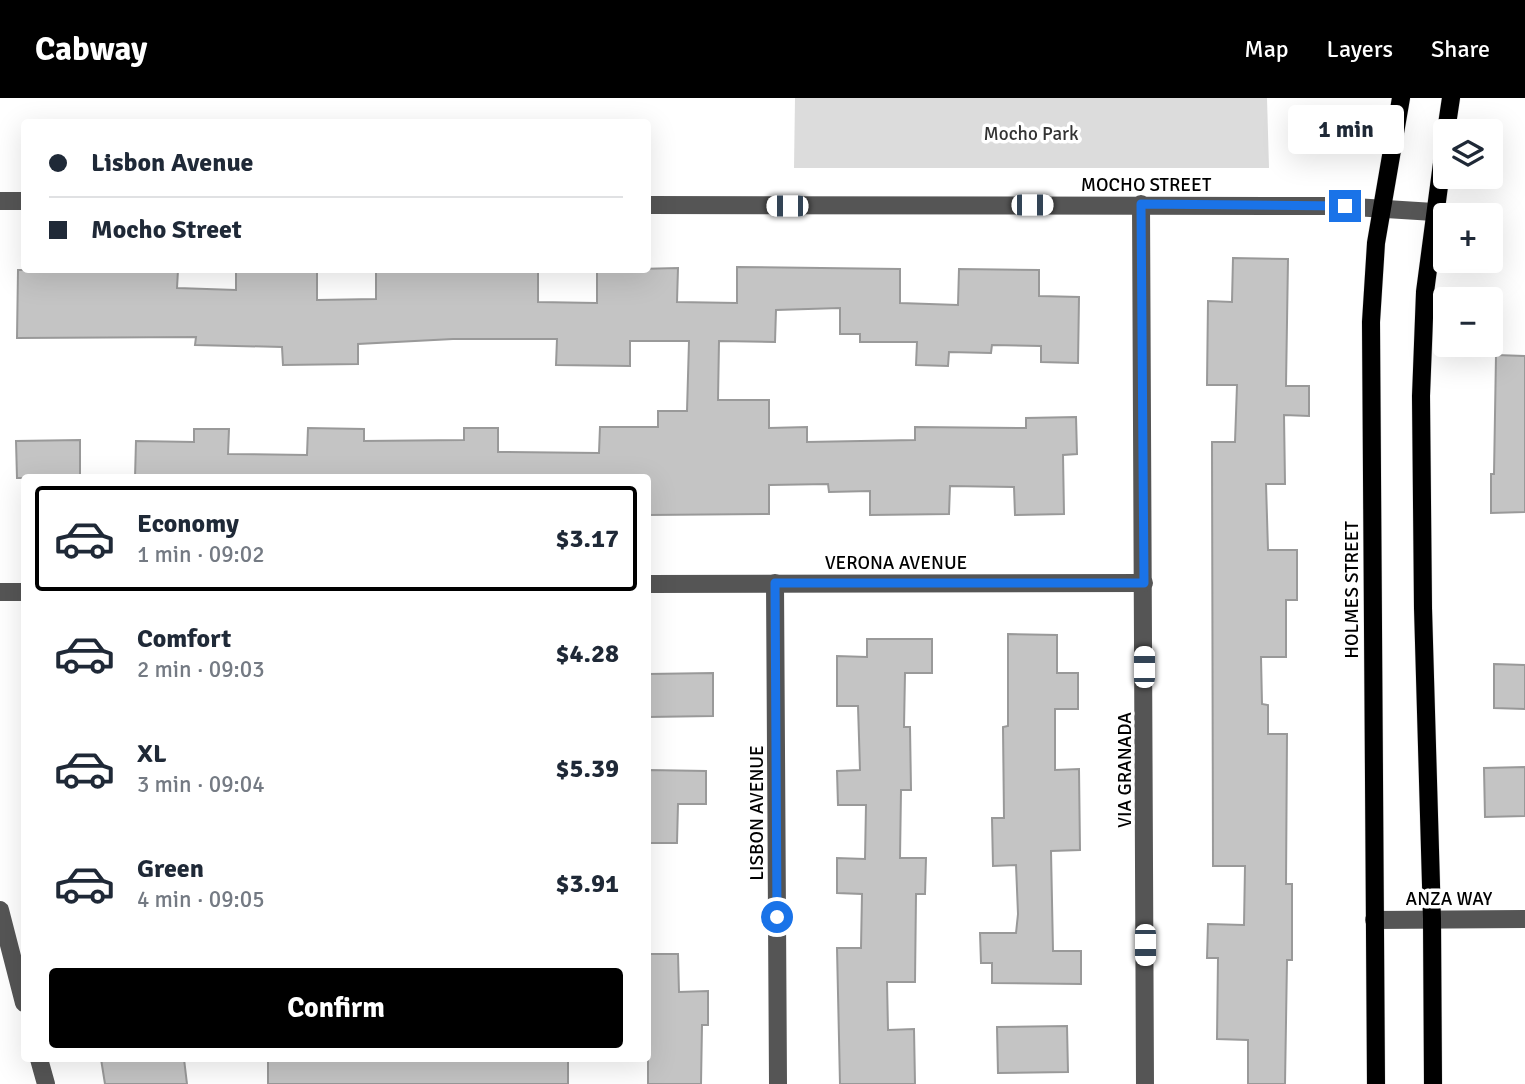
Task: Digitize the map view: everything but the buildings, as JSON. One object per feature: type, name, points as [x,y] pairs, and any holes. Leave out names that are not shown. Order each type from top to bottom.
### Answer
[{"type":"main road","name":"HOLMES STREET","points":[[1376,1084],[1371,321],[1376,243],[1401,98]]},
{"type":"main road","points":[[1448,119],[1451,98]]},
{"type":"main road","points":[[1433,221],[1425,292],[1421,396],[1433,1084]]},
{"type":"street","points":[[0,201],[21,201]]},
{"type":"street","name":"MOCHO STREET","points":[[651,205],[1141,204],[1382,208],[1433,212]]},
{"type":"street","name":"VIA GRANADA","points":[[1141,204],[1145,1084]]},
{"type":"street","name":"LISBON AVENUE","points":[[775,583],[778,1084]]},
{"type":"street","name":"VERONA AVENUE","points":[[651,584],[1144,583]]},
{"type":"street","points":[[0,592],[21,592]]},
{"type":"street","points":[[0,910],[21,991]]},
{"type":"street","name":"ANZA WAY","points":[[1374,920],[1525,919]]},
{"type":"street","points":[[40,1062],[46,1084]]},
{"type":"green space","name":"Mocho Park","points":[[795,98],[1267,98],[1269,168],[794,168]]},
{"type":"route","points":[[777,917],[775,583],[1144,583],[1141,204],[1345,206]]}]
